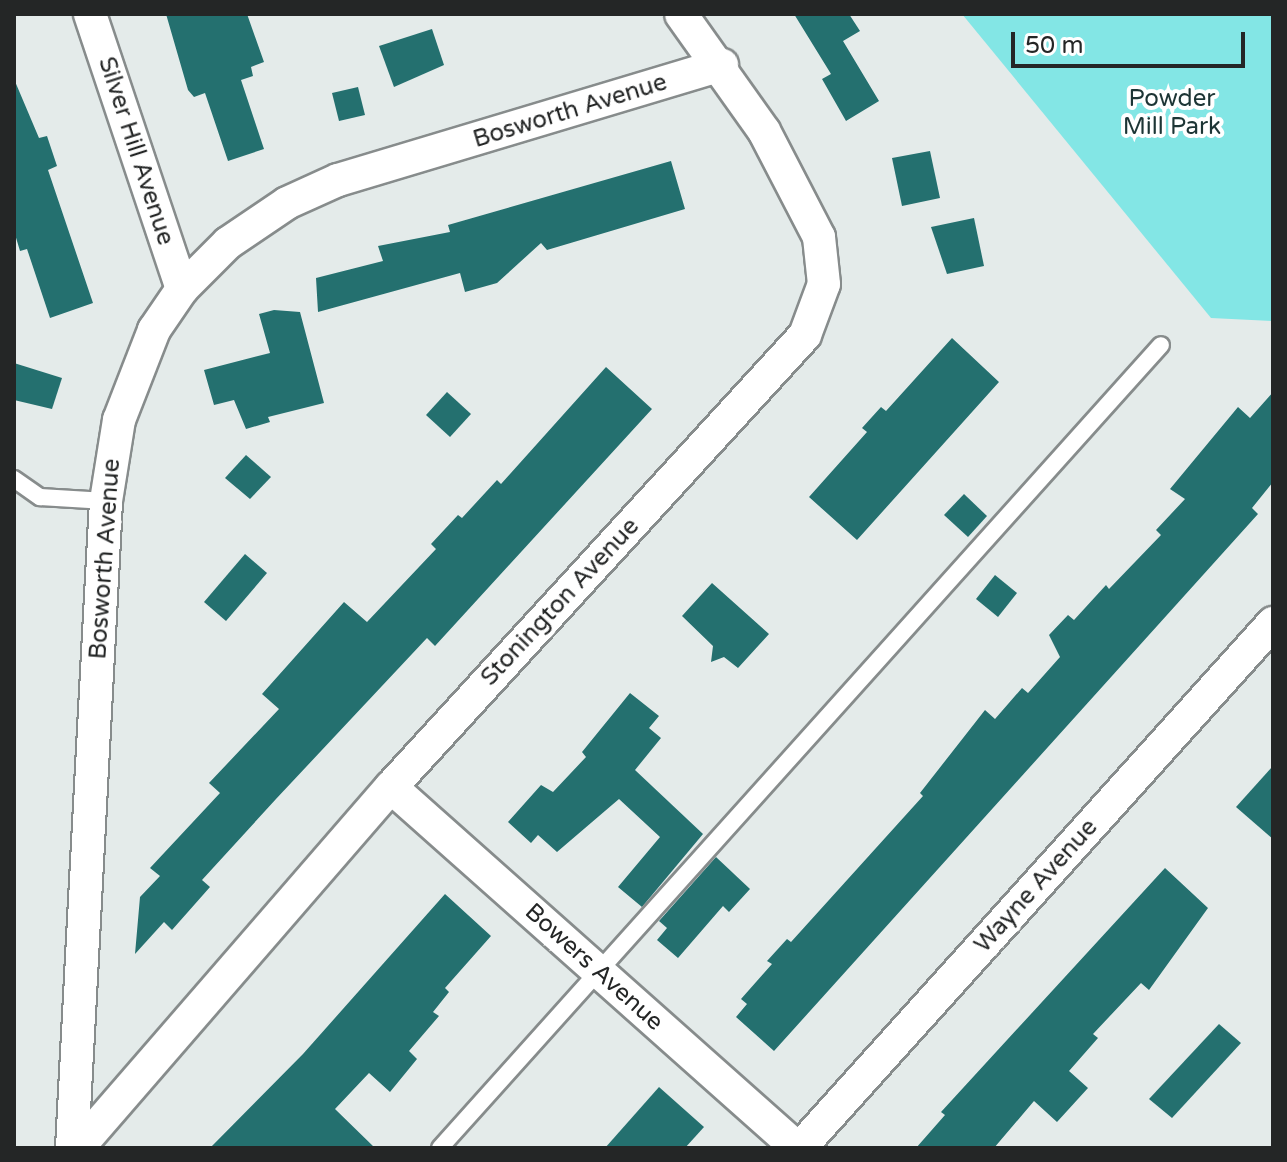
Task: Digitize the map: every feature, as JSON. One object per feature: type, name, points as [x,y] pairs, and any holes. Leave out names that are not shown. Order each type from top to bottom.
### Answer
[{"type":"street","name":"Silver Hill Avenue","points":[[90,14],[182,289]]},
{"type":"street","name":"Stonington Avenue","points":[[75,1148],[391,787],[805,335],[818,312],[824,284],[819,237],[764,131],[722,65],[681,14]]},
{"type":"street","name":"Bosworth Avenue","points":[[75,1148],[106,501],[119,420],[135,372],[182,289],[228,243],[287,203],[338,180],[722,65]]},
{"type":"street","name":"Wayne Avenue","points":[[799,1148],[1273,623]]},
{"type":"street","name":"Bowers Avenue","points":[[391,787],[799,1148]]},
{"type":"lane","points":[[440,1148],[1161,345]]},
{"type":"lane","points":[[14,479],[40,497],[106,501]]},
{"type":"green space","name":"Powder Mill Park","points":[[962,14],[1273,14],[1273,321],[1211,318]]},
{"type":"building","points":[[166,14],[247,14],[264,62],[251,67],[253,76],[241,80],[264,149],[228,161],[205,93],[194,97],[188,90]]},
{"type":"building","points":[[794,14],[849,14],[860,31],[843,41],[879,101],[846,121],[822,79],[831,74]]},
{"type":"building","points":[[432,29],[444,65],[394,87],[379,46]]},
{"type":"building","points":[[14,79],[39,138],[47,136],[57,166],[48,170],[93,303],[50,318],[27,249],[20,251],[14,231]]},
{"type":"building","points":[[358,87],[365,115],[339,121],[332,93]]},
{"type":"building","points":[[930,151],[940,198],[902,206],[892,158]]},
{"type":"building","points":[[671,161],[685,209],[547,250],[541,243],[497,283],[465,292],[460,273],[318,312],[316,278],[383,261],[378,246],[450,232],[448,225]]},
{"type":"building","points":[[974,218],[984,266],[947,274],[931,227]]},
{"type":"building","points":[[274,310],[300,312],[324,403],[268,417],[270,422],[246,429],[234,400],[214,405],[204,370],[270,353],[259,314]]},
{"type":"building","points":[[952,338],[999,382],[857,540],[809,497],[867,432],[862,428],[881,407],[886,411]]},
{"type":"building","points":[[14,363],[62,378],[52,409],[14,400]]},
{"type":"building","points":[[606,367],[652,409],[435,646],[427,638],[276,799],[202,880],[210,887],[172,930],[164,922],[135,954],[140,897],[160,876],[150,868],[220,793],[209,783],[279,709],[262,694],[344,602],[367,622],[436,549],[431,544],[458,515],[462,518],[497,480],[501,484]]},
{"type":"building","points":[[447,392],[471,414],[450,437],[426,415]]},
{"type":"building","points":[[1273,392],[1273,482],[1252,508],[1258,514],[774,1051],[736,1017],[747,1004],[741,999],[772,964],[767,961],[787,939],[791,942],[923,796],[920,793],[985,710],[995,719],[1022,688],[1028,693],[1060,657],[1049,635],[1068,615],[1074,620],[1106,585],[1109,589],[1161,535],[1156,530],[1185,499],[1170,489],[1238,407],[1250,418]]},
{"type":"building","points":[[246,455],[271,477],[250,499],[225,478]]},
{"type":"building","points":[[964,494],[987,516],[968,537],[944,515]]},
{"type":"building","points":[[245,554],[267,573],[226,621],[204,602]]},
{"type":"building","points":[[995,575],[1017,593],[998,617],[976,599]]},
{"type":"building","points":[[712,583],[769,634],[738,668],[724,657],[711,662],[713,646],[682,616]]},
{"type":"building","points":[[630,693],[659,716],[649,728],[661,738],[635,770],[703,834],[642,907],[618,887],[660,837],[619,799],[557,852],[538,835],[531,843],[508,822],[541,785],[553,792],[586,757],[582,752]]},
{"type":"building","points":[[1273,766],[1273,839],[1236,807]]},
{"type":"building","points":[[716,857],[750,889],[729,912],[723,906],[678,958],[657,940],[667,928],[659,921]]},
{"type":"building","points":[[1165,868],[1208,908],[1149,990],[1141,983],[1093,1034],[1098,1038],[1069,1071],[1088,1088],[1057,1122],[1034,1101],[994,1148],[916,1148],[945,1115],[941,1112]]},
{"type":"building","points":[[445,894],[491,936],[445,988],[449,992],[433,1012],[439,1016],[409,1051],[417,1059],[390,1092],[369,1073],[335,1109],[375,1148],[210,1148],[303,1054]]},
{"type":"building","points":[[1219,1024],[1241,1043],[1172,1118],[1149,1099]]},
{"type":"building","points":[[659,1087],[704,1127],[685,1148],[605,1148]]}]
